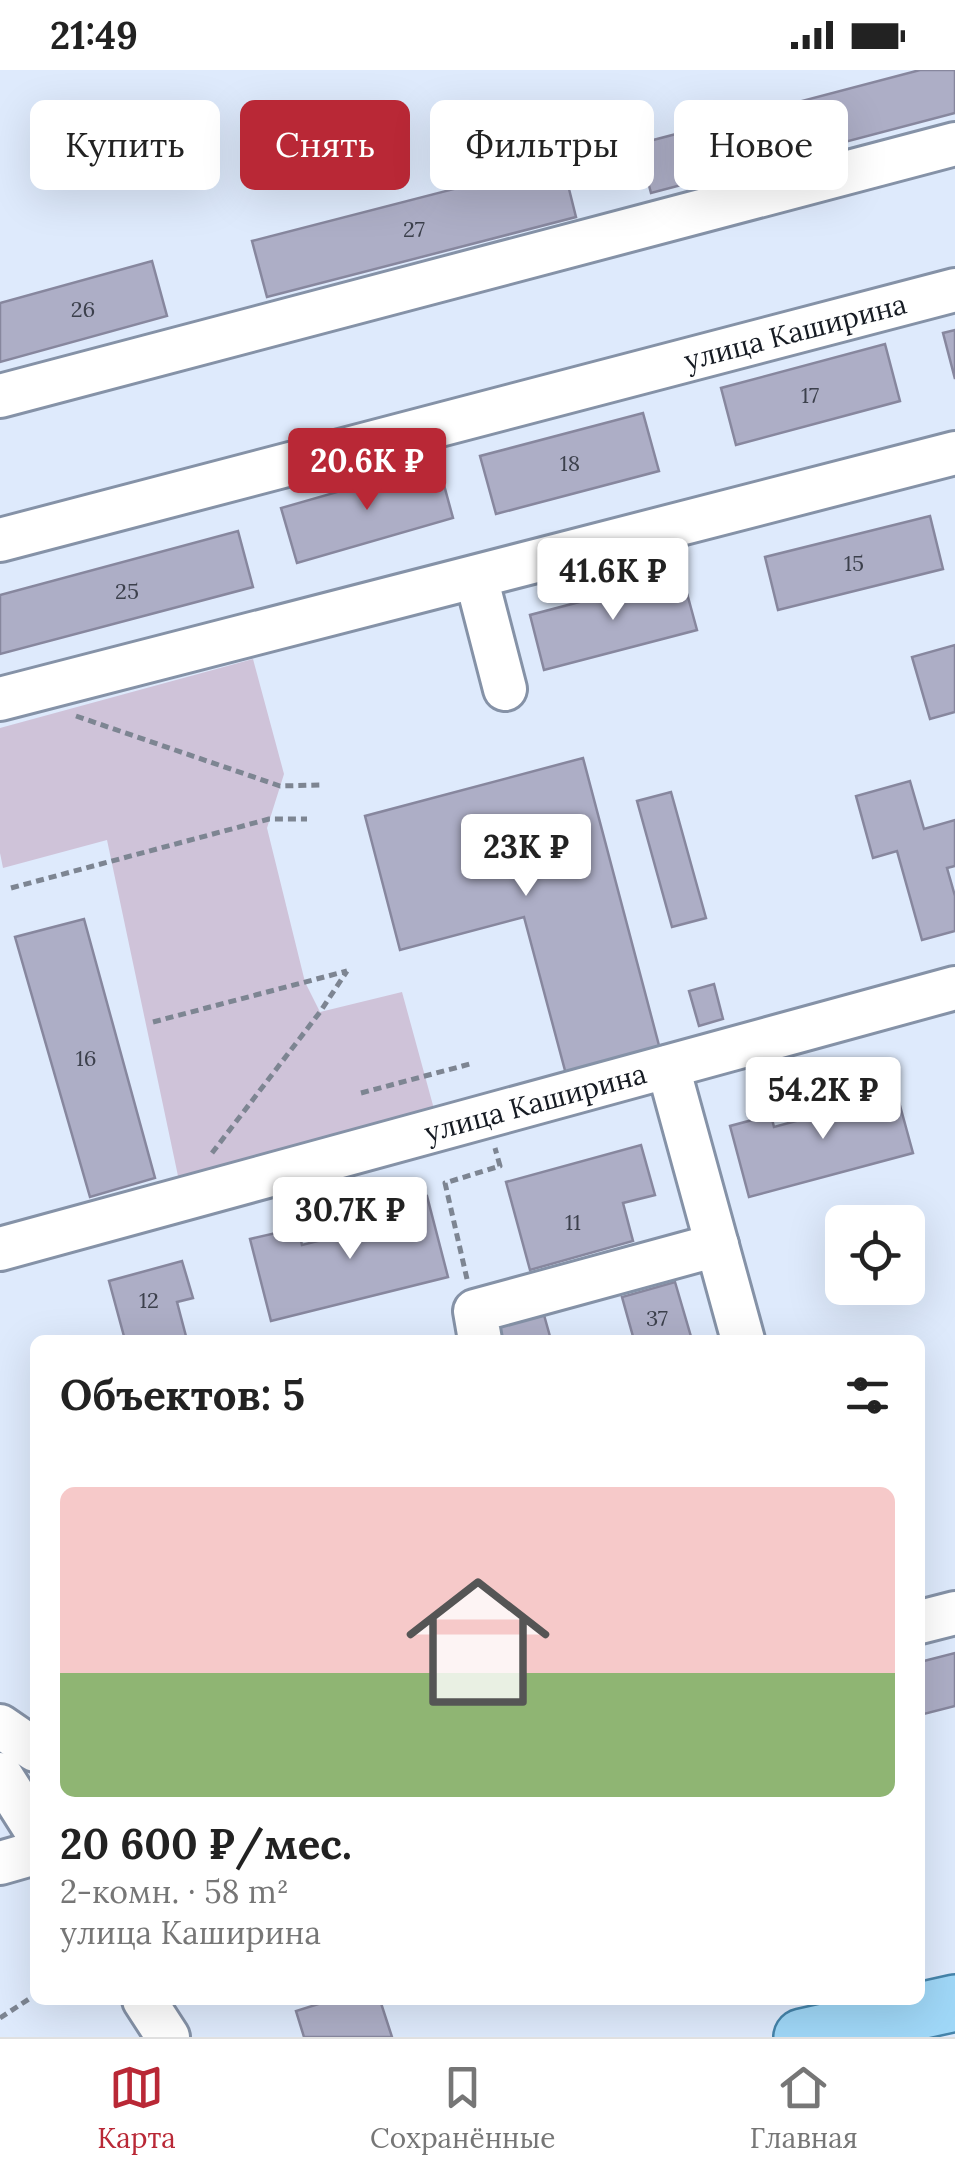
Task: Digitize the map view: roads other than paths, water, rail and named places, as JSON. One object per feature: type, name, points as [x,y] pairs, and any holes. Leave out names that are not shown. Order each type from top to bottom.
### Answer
[{"type":"main road","points":[[802,2037],[955,2003]]},
{"type":"street","points":[[0,396],[955,144]]},
{"type":"street","name":"улица Каширина","points":[[0,540],[955,290]]},
{"type":"street","points":[[14,696],[955,453]]},
{"type":"street","points":[[476,576],[505,689]]},
{"type":"street","name":"улица Каширина","points":[[0,1249],[955,988]]},
{"type":"street","points":[[668,1067],[742,1335]]},
{"type":"street","points":[[477,1326],[717,1245]]},
{"type":"street","points":[[925,1621],[955,1613]]},
{"type":"street","points":[[0,1726],[30,1747]]},
{"type":"street","points":[[0,1774],[30,1820]]},
{"type":"street","points":[[0,1863],[30,1854]]},
{"type":"street","points":[[147,2005],[168,2037]]}]
